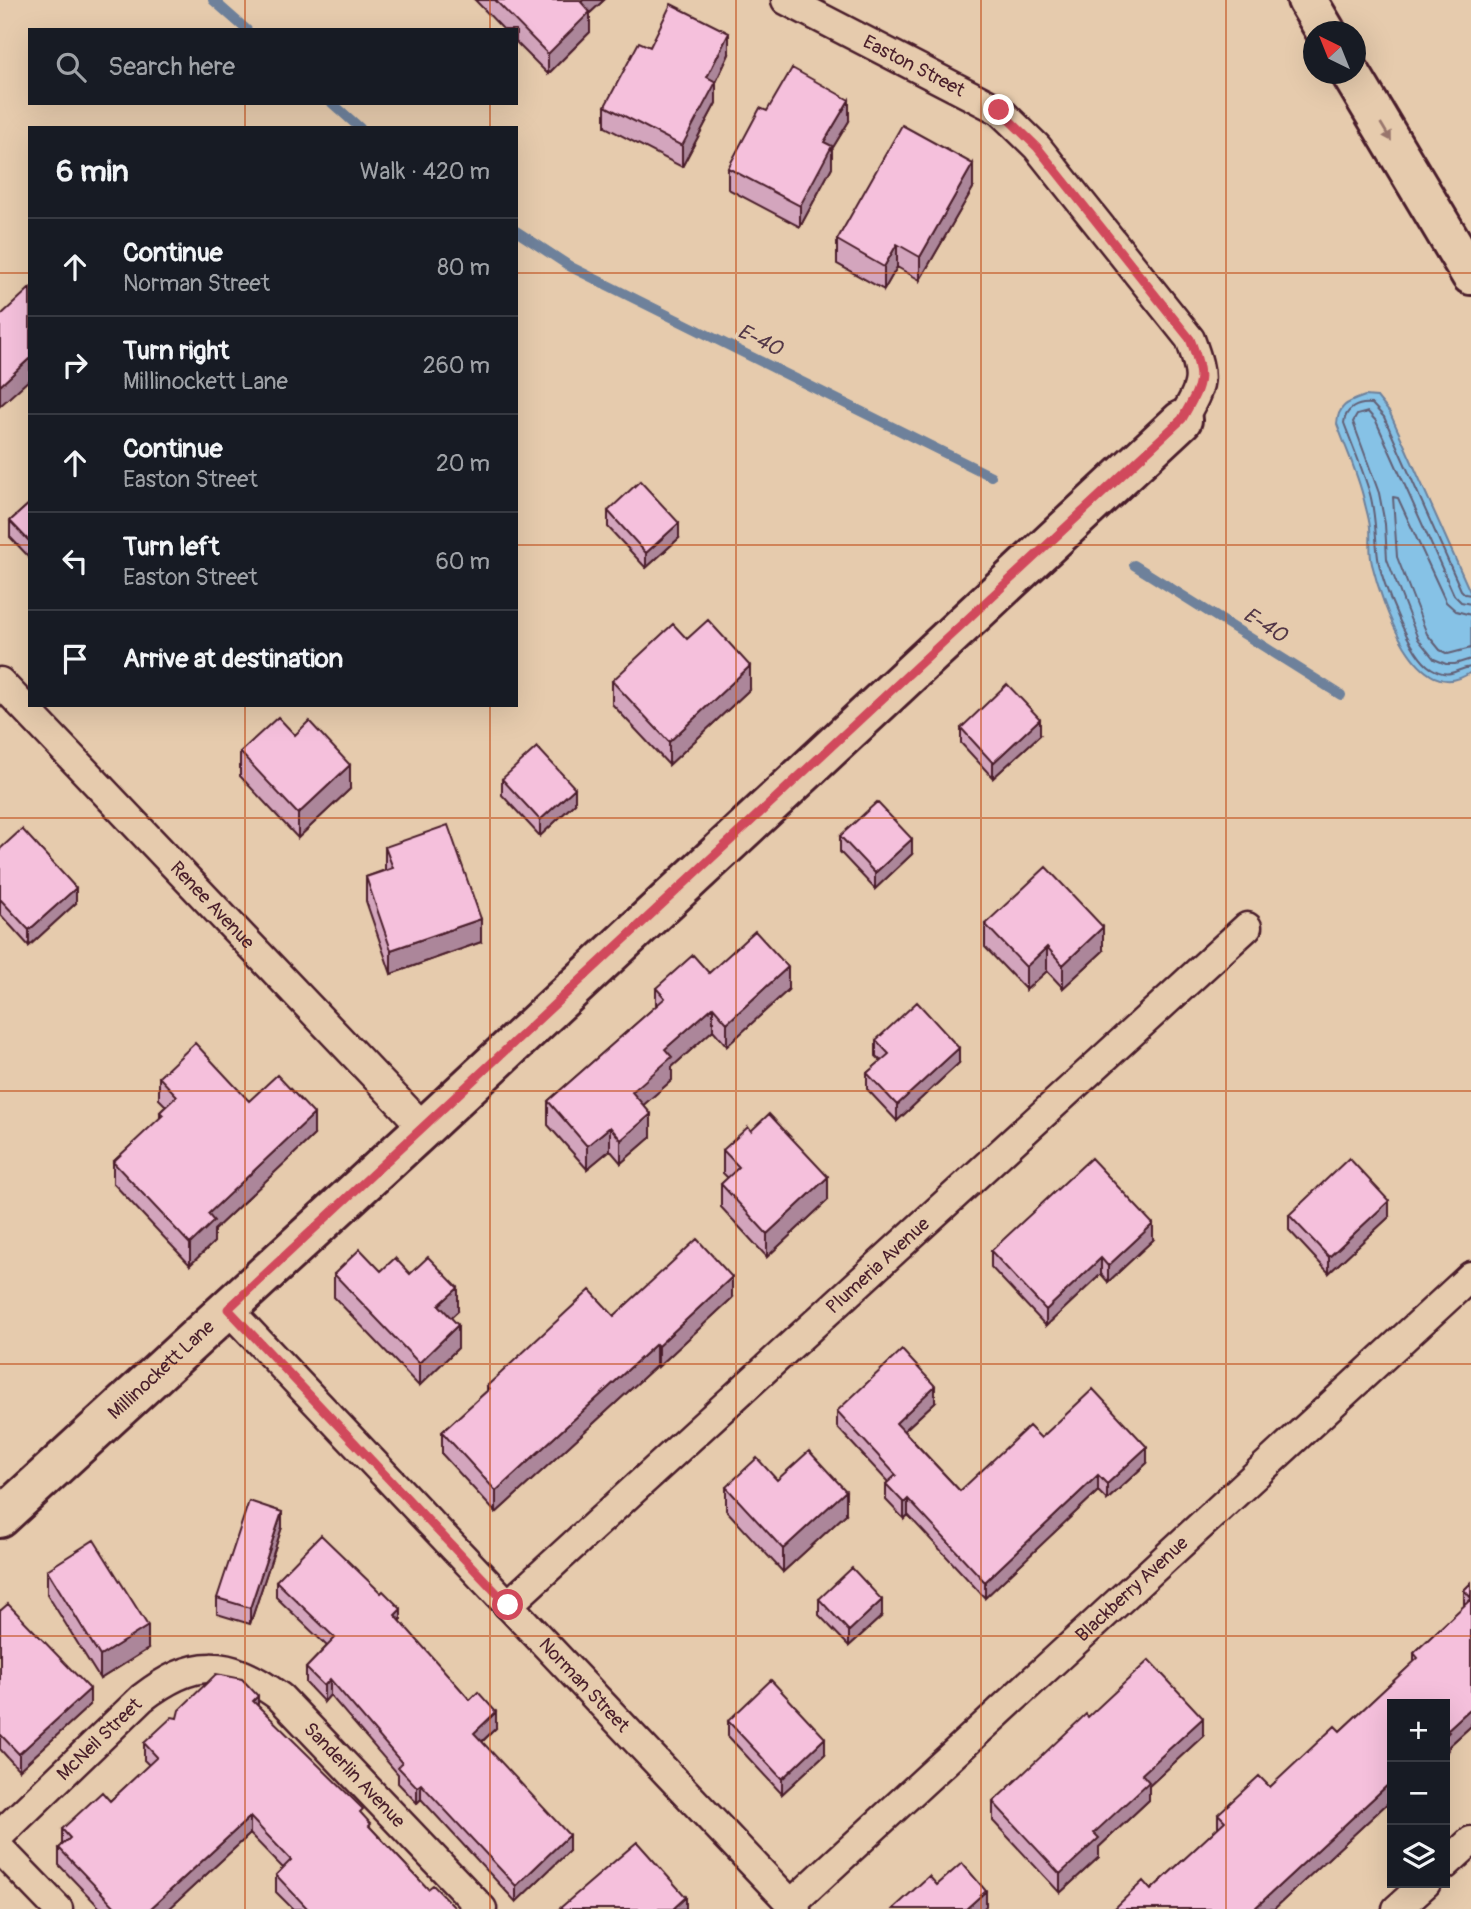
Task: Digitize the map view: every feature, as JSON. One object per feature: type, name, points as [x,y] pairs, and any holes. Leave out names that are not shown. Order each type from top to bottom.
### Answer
[{"type":"main road","points":[[1307,0],[1319,21]]},
{"type":"main road","points":[[1357,84],[1471,275]]},
{"type":"main road","name":"Millinockett Lane","points":[[0,1518],[424,1128],[1182,419]]},
{"type":"street","name":"Easton Street","points":[[786,0],[999,110],[1037,147],[1190,339],[1200,366],[1199,389],[1182,419]]},
{"type":"street","name":"Renee Avenue","points":[[0,682],[424,1128]]},
{"type":"street","name":"Plumeria Avenue","points":[[508,1605],[1247,927]]},
{"type":"street","name":"Blackberry Avenue","points":[[793,1906],[1471,1276]]},
{"type":"street","name":"Norman Street","points":[[228,1309],[793,1906]]},
{"type":"street","name":"McNeil Street","points":[[0,1835],[142,1698],[176,1675],[212,1668]]},
{"type":"street","name":"Sanderlin Avenue","points":[[212,1668],[245,1674],[280,1697],[482,1909]]},
{"type":"street","points":[[1450,1860],[1471,1841]]},
{"type":"street","points":[[0,1849],[58,1909]]},
{"type":"street","points":[[1397,1909],[1420,1888]]},
{"type":"water","points":[[1365,396],[1377,397],[1390,413],[1471,594],[1471,672],[1452,680],[1434,677],[1418,665],[1393,625],[1377,581],[1371,559],[1370,527],[1364,500],[1337,424],[1339,412],[1345,405]]},
{"type":"building","points":[[495,0],[583,0],[581,2],[590,12],[548,54]]},
{"type":"building","points":[[671,4],[729,33],[707,77],[716,82],[682,146],[605,106],[639,42],[650,47]]},
{"type":"building","points":[[792,68],[849,100],[824,142],[832,146],[800,206],[728,168],[760,108],[767,111]]},
{"type":"building","points":[[902,125],[973,164],[920,257],[897,244],[884,267],[837,240]]},
{"type":"building","points":[[28,290],[28,360],[0,386],[0,316]]},
{"type":"building","points":[[640,481],[679,523],[646,553],[608,511]]},
{"type":"building","points":[[28,505],[28,540],[10,521]]},
{"type":"building","points":[[708,620],[750,666],[669,742],[612,681],[673,624],[687,639]]},
{"type":"building","points":[[1007,684],[1040,719],[993,763],[961,728]]},
{"type":"building","points":[[278,717],[295,735],[309,721],[350,765],[298,814],[240,752]]},
{"type":"building","points":[[537,747],[575,788],[540,820],[502,779]]},
{"type":"building","points":[[877,802],[912,839],[875,873],[840,836]]},
{"type":"building","points":[[448,825],[481,919],[391,950],[366,877],[393,868],[385,847]]},
{"type":"building","points":[[22,829],[76,888],[29,930],[0,899],[0,849]]},
{"type":"building","points":[[1046,867],[1103,927],[1063,965],[1047,947],[1026,967],[985,924]]},
{"type":"building","points":[[755,931],[788,967],[727,1023],[713,1007],[665,1049],[672,1057],[632,1092],[651,1114],[621,1140],[610,1127],[587,1146],[548,1101],[665,998],[656,988],[693,955],[709,973]]},
{"type":"building","points":[[917,1002],[959,1048],[897,1105],[867,1073],[889,1054],[876,1040]]},
{"type":"building","points":[[195,1043],[249,1101],[277,1075],[314,1114],[208,1214],[214,1221],[190,1244],[113,1162],[163,1115],[160,1112],[177,1096],[159,1077]]},
{"type":"building","points":[[769,1114],[828,1177],[767,1234],[721,1184],[739,1167],[723,1150],[748,1127],[751,1131]]},
{"type":"building","points":[[1091,1158],[1153,1224],[1108,1266],[1101,1258],[1046,1310],[991,1251]]},
{"type":"building","points":[[1349,1158],[1389,1201],[1329,1257],[1289,1215]]},
{"type":"building","points":[[697,1239],[732,1277],[496,1491],[442,1432],[590,1290],[614,1316]]},
{"type":"building","points":[[360,1249],[381,1271],[395,1258],[410,1274],[428,1257],[458,1288],[439,1305],[458,1325],[419,1363],[334,1274]]},
{"type":"building","points":[[902,1350],[935,1386],[896,1423],[960,1491],[1029,1426],[1041,1438],[1093,1389],[1147,1447],[1107,1484],[1098,1475],[985,1582],[908,1499],[904,1503],[886,1484],[896,1475],[837,1411]]},
{"type":"building","points":[[809,1451],[846,1491],[783,1549],[726,1487],[757,1458],[777,1480]]},
{"type":"building","points":[[249,1501],[282,1512],[250,1608],[217,1598]]},
{"type":"building","points":[[321,1535],[401,1609],[395,1615],[470,1700],[478,1692],[496,1712],[474,1733],[569,1835],[516,1886],[421,1784],[417,1787],[398,1767],[402,1763],[330,1679],[324,1686],[306,1668],[335,1638],[276,1581]]},
{"type":"building","points":[[94,1540],[148,1626],[100,1656],[47,1570]]},
{"type":"building","points":[[852,1568],[882,1600],[849,1631],[819,1599]]},
{"type":"building","points":[[1471,1583],[1471,1598],[1464,1590]]},
{"type":"building","points":[[1471,1599],[1471,1708],[1450,1727],[1450,1699],[1387,1699],[1387,1786],[1254,1909],[1114,1909],[1143,1881],[1151,1890],[1225,1821],[1218,1814],[1259,1776],[1270,1787],[1335,1726],[1340,1731],[1418,1658],[1414,1653]]},
{"type":"building","points":[[8,1604],[90,1689],[19,1754],[0,1734],[0,1611]]},
{"type":"building","points":[[1149,1660],[1203,1718],[1142,1774],[1149,1782],[1094,1833],[1099,1838],[1060,1874],[993,1802],[1086,1714],[1088,1717]]},
{"type":"building","points":[[216,1674],[242,1679],[258,1696],[253,1701],[363,1809],[360,1812],[371,1824],[369,1826],[428,1889],[433,1885],[456,1909],[308,1909],[276,1875],[291,1860],[250,1817],[150,1909],[117,1909],[59,1848],[70,1838],[62,1829],[102,1792],[110,1801],[157,1757],[144,1743],[172,1717],[177,1718],[179,1710]]},
{"type":"building","points":[[771,1680],[825,1738],[782,1779],[728,1721]]},
{"type":"building","points":[[637,1842],[686,1897],[673,1909],[559,1909]]},
{"type":"building","points":[[962,1863],[986,1891],[966,1909],[893,1909],[929,1876],[937,1885]]},
{"type":"waterway","name":"E-40","points":[[213,0],[245,28]]},
{"type":"waterway","name":"E-40","points":[[334,105],[358,126]]},
{"type":"waterway","name":"E-40","points":[[518,232],[571,267],[991,476]]},
{"type":"waterway","name":"E-40","points":[[1134,565],[1341,695]]},
{"type":"route","points":[[508,1605],[228,1309],[1182,419],[1199,389],[1200,366],[1190,339],[1037,147],[999,110]]}]
